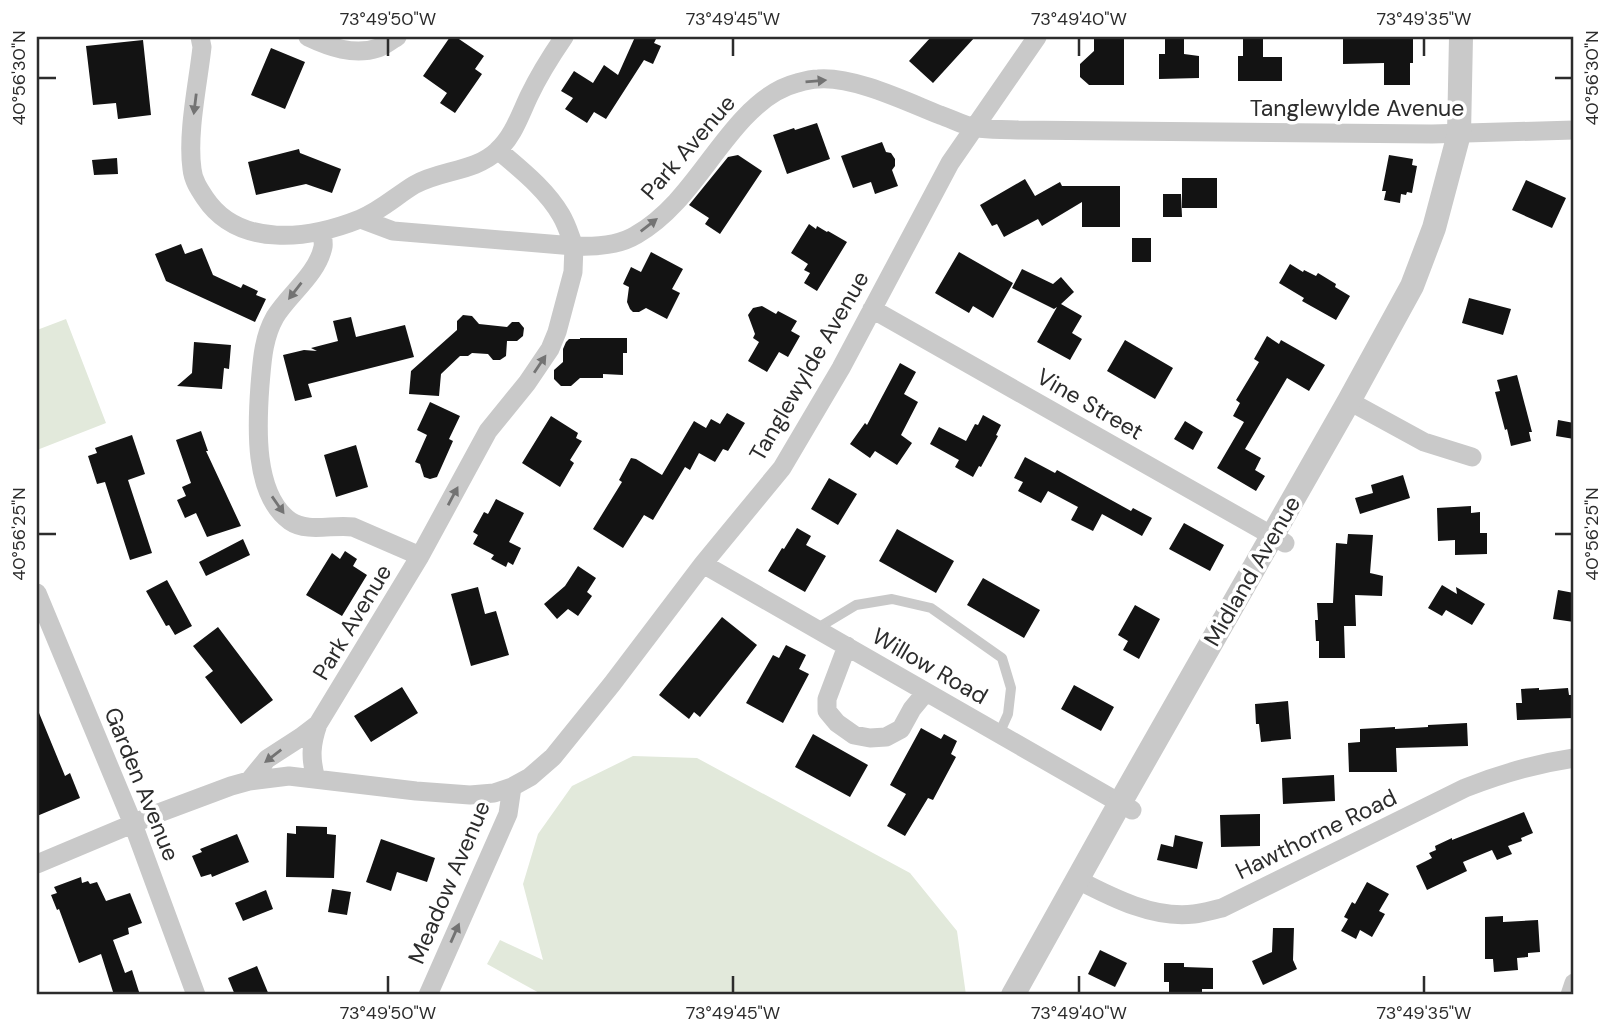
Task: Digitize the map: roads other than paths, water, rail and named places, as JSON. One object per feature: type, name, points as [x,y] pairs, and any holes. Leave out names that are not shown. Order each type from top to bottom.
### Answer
[{"type":"street","points":[[200,37],[202,47],[190,144],[192,172],[211,206],[228,222],[249,232],[276,237],[322,231],[361,219],[421,181],[487,159],[512,132],[547,62],[564,37]]},
{"type":"street","points":[[308,37],[345,50],[359,51],[379,48],[397,37]]},
{"type":"street","points":[[974,127],[1037,37]]},
{"type":"street","name":"Midland Avenue","points":[[1030,995],[1126,806],[1355,405],[1412,286],[1434,228],[1459,134],[1461,37]]},
{"type":"street","name":"Park Avenue","points":[[316,779],[311,749],[318,724],[420,556],[488,431],[527,383],[550,349],[573,272],[574,246],[601,246],[619,242],[635,236],[651,225],[688,189],[726,137],[752,109],[771,94],[793,84],[819,79],[845,82],[870,88],[974,127]]},
{"type":"street","name":"Tanglewylde Avenue","points":[[37,864],[156,814],[249,781],[289,776],[451,795],[494,793],[530,777],[553,757],[703,564],[782,468],[841,368],[950,163],[974,127],[1065,131],[1459,134],[1574,130]]},
{"type":"street","points":[[361,219],[393,231],[574,246],[563,218],[551,201],[498,150]]},
{"type":"street","points":[[322,231],[323,246],[316,264],[275,317],[268,334],[263,355],[258,418],[263,472],[271,496],[279,509],[299,525],[353,527],[420,556]]},
{"type":"street","name":"Vine Street","points":[[872,309],[1278,539]]},
{"type":"street","points":[[1355,405],[1424,442],[1472,457]]},
{"type":"street","name":"Willow Road","points":[[703,564],[1126,806]]},
{"type":"street","name":"Garden Avenue","points":[[37,593],[134,824],[196,995]]},
{"type":"street","points":[[847,646],[827,699],[827,711],[837,723],[854,735],[886,737],[901,729],[926,692]]},
{"type":"street","name":"Park Avenue","points":[[249,781],[267,759],[318,724]]},
{"type":"street","name":"Hawthorne Road","points":[[1085,883],[1117,899],[1170,914],[1195,914],[1222,908],[1465,788],[1508,771],[1574,758]]},
{"type":"street","name":"Meadow Avenue","points":[[428,995],[508,814],[512,787]]},
{"type":"street","name":"Midland Avenue","points":[[1013,995],[1085,883]]},
{"type":"street","points":[[1570,995],[1574,983]]},
{"type":"lane","points":[[816,629],[856,606],[891,598],[931,608],[1002,658],[1011,688],[1008,714],[999,734]]}]
